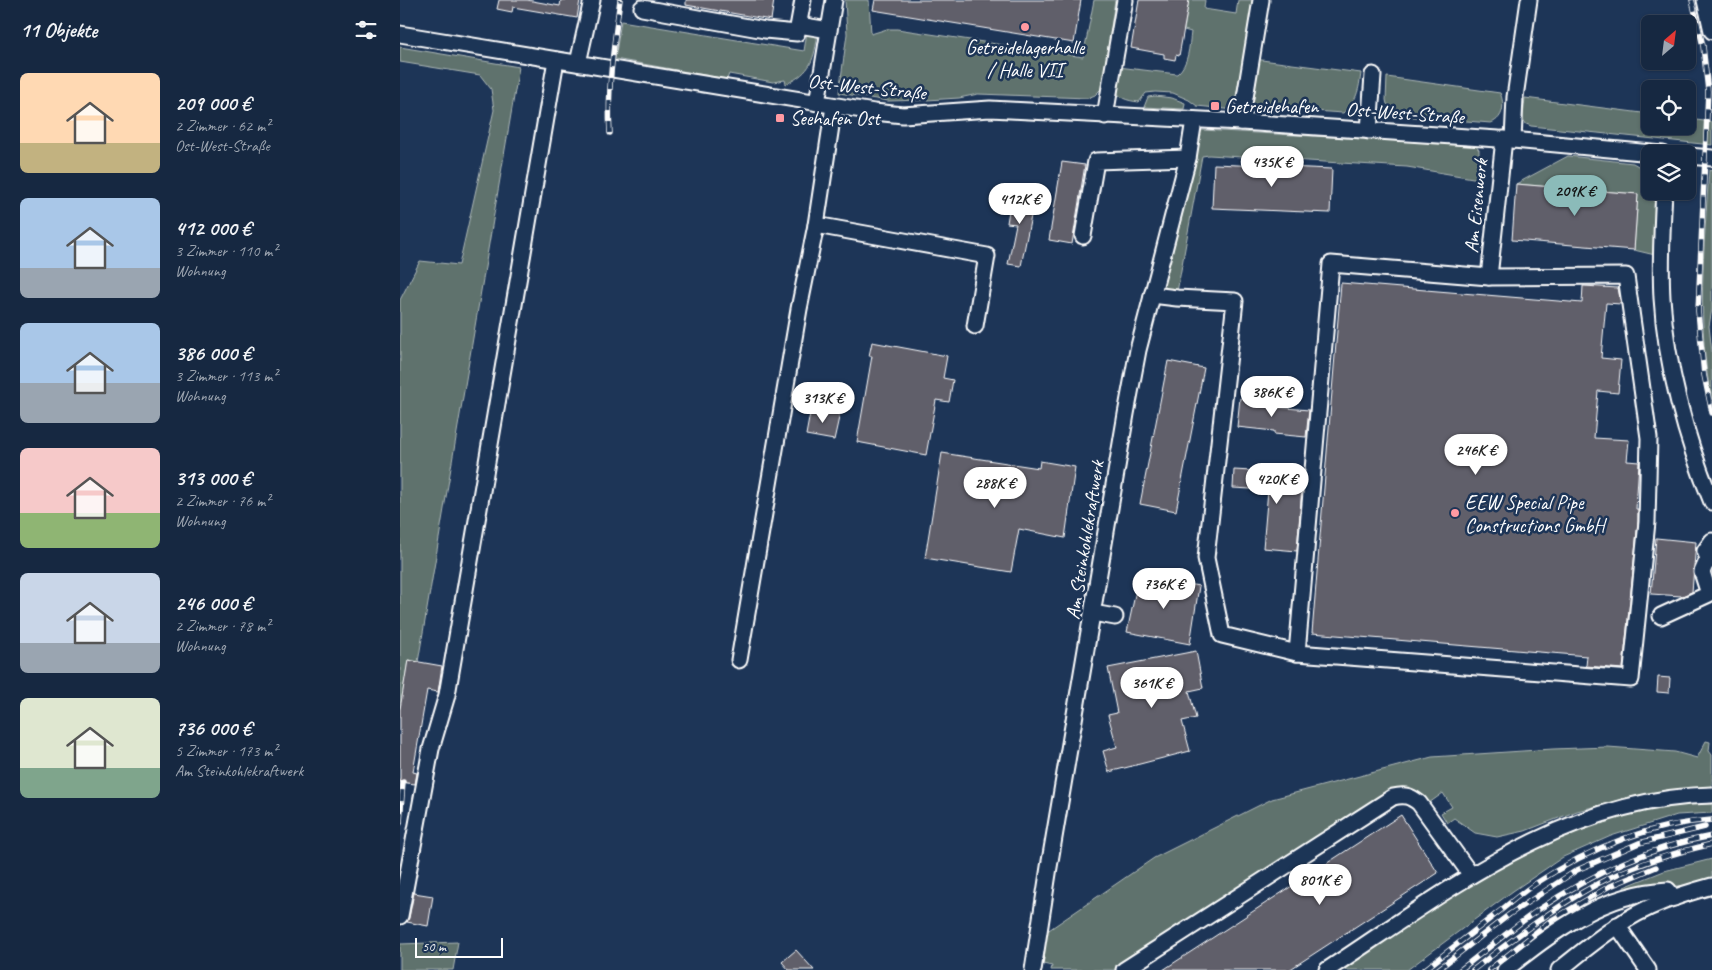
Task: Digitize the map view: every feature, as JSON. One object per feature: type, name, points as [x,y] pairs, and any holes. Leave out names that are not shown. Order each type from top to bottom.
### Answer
[{"type":"street","points":[[578,63],[592,0]]},
{"type":"street","points":[[642,8],[797,34],[803,0]]},
{"type":"street","points":[[817,103],[834,0]]},
{"type":"street","points":[[1105,116],[1125,0]]},
{"type":"street","points":[[1241,122],[1261,0]]},
{"type":"street","name":"Am Eisenwerk","points":[[1489,277],[1529,0]]},
{"type":"street","points":[[1706,0],[1712,31]]},
{"type":"street","points":[[799,25],[829,30]]},
{"type":"street","name":"Ost-West-Straße","points":[[400,34],[834,106],[903,114],[990,109],[1241,122],[1508,140],[1641,152]]},
{"type":"street","points":[[400,916],[430,748],[447,695],[556,60]]},
{"type":"street","points":[[1369,131],[1373,75]]},
{"type":"street","points":[[739,660],[799,309],[816,225],[834,106]]},
{"type":"street","name":"Am Steinkohlekraftwerk","points":[[1033,970],[1138,350],[1188,158],[1194,120]]},
{"type":"street","points":[[1696,157],[1712,158]]},
{"type":"street","points":[[1083,236],[1096,161],[1188,158]]},
{"type":"street","points":[[1663,200],[1655,261],[1672,368],[1693,453],[1712,502]]},
{"type":"street","points":[[816,225],[987,256],[975,326]]},
{"type":"street","points":[[1152,295],[1235,302],[1206,558],[1222,634],[1297,652],[1631,679],[1647,522],[1649,438],[1626,276],[1489,277],[1331,264],[1297,652]]},
{"type":"street","points":[[1661,616],[1709,594],[1702,572],[1706,563],[1710,561],[1705,551],[1712,541]]},
{"type":"street","points":[[1093,612],[1115,617]]},
{"type":"street","points":[[1124,970],[1393,797],[1403,794],[1412,797],[1419,803],[1471,875]]},
{"type":"street","points":[[1327,970],[1471,875],[1514,850],[1554,831],[1608,811],[1656,800],[1712,795]]},
{"type":"street","points":[[1559,970],[1617,925],[1642,911],[1712,886]]},
{"type":"street","points":[[1505,970],[1545,939],[1608,902],[1646,891],[1668,890],[1674,898]]},
{"type":"street","points":[[1617,925],[1648,970]]},
{"type":"green space","points":[[845,0],[869,0],[871,34],[887,29],[897,29],[1083,57],[1094,0],[1115,0],[1102,88],[1095,95],[1088,98],[978,94],[959,98],[888,101],[839,93],[847,34]]},
{"type":"green space","points":[[1189,0],[1205,0],[1204,9],[1236,14],[1238,0],[1258,0],[1235,110],[1197,106],[1173,93],[1146,93],[1139,102],[1124,99],[1117,92],[1118,67],[1177,74],[1181,70],[1188,55],[1191,32],[1184,30]]},
{"type":"green space","points":[[621,21],[804,51],[807,32],[818,33],[810,64],[801,75],[786,84],[785,80],[773,82],[729,74],[727,79],[615,59]]},
{"type":"green space","points":[[400,47],[519,67],[418,662],[408,660],[400,709],[400,300],[420,261],[459,265],[494,110],[491,89],[480,75],[400,62]]},
{"type":"green space","points":[[1254,59],[1361,73],[1356,95],[1348,109],[1343,113],[1255,107],[1249,98]]},
{"type":"green space","points":[[1387,77],[1500,93],[1503,102],[1501,114],[1499,118],[1491,123],[1403,116],[1387,104]]},
{"type":"green space","points":[[1148,97],[1172,98],[1185,103],[1184,109],[1144,107]]},
{"type":"green space","points":[[1525,98],[1641,113],[1641,135],[1696,135],[1696,120],[1712,122],[1712,145],[1531,126],[1524,123]]},
{"type":"green space","points":[[1202,130],[1475,145],[1479,150],[1479,179],[1407,167],[1202,156],[1177,292],[1169,290],[1163,285]]},
{"type":"green space","points":[[1568,156],[1633,163],[1641,168],[1641,200],[1657,200],[1655,255],[1634,250],[1638,194],[1516,184]]},
{"type":"green space","points":[[1709,170],[1712,171],[1712,309],[1709,326],[1712,352],[1712,402],[1704,345],[1703,316]]},
{"type":"green space","points":[[1706,741],[1710,742],[1709,751],[1712,755],[1712,788],[1661,792],[1620,800],[1577,811],[1525,831],[1497,837],[1475,833],[1454,818],[1447,823],[1441,813],[1452,807],[1443,793],[1429,803],[1421,794],[1414,790],[1394,790],[1118,970],[1051,970],[1052,966],[1043,964],[1041,970],[1037,970],[1043,934],[1154,858],[1272,799],[1432,757],[1608,747],[1675,752],[1697,758]]},
{"type":"green space","points":[[1712,799],[1712,813],[1677,815],[1611,836],[1563,857],[1513,891],[1407,970],[1339,970],[1503,861],[1615,814]]},
{"type":"green space","points":[[1712,859],[1712,878],[1685,885],[1625,893],[1624,887],[1664,871]]},
{"type":"green space","points":[[458,942],[453,970],[400,970],[400,944]]},
{"type":"building","points":[[499,0],[527,0],[560,6],[561,0],[580,0],[577,18],[513,7],[512,12],[497,9]]},
{"type":"building","points":[[686,0],[774,0],[771,20],[686,5]]},
{"type":"building","name":"Getreidelagerhalle / Halle VII","points":[[875,0],[1081,0],[1074,43],[873,10]]},
{"type":"building","points":[[1139,0],[1189,0],[1179,56],[1176,55],[1175,60],[1164,58],[1164,54],[1131,48]]},
{"type":"building","points":[[1062,162],[1085,165],[1072,244],[1049,240]]},
{"type":"building","points":[[1214,164],[1332,169],[1330,213],[1212,208]]},
{"type":"building","points":[[1516,184],[1638,194],[1634,250],[1512,240]]},
{"type":"building","points":[[1012,192],[1035,196],[1021,266],[1008,264],[1016,224],[1007,223]]},
{"type":"building","name":"EEW Special Pipe Constructions GmbH","points":[[1341,283],[1582,303],[1583,286],[1618,288],[1621,304],[1606,303],[1601,358],[1621,360],[1618,393],[1598,391],[1594,438],[1629,440],[1627,461],[1639,462],[1636,509],[1638,509],[1638,521],[1623,669],[1586,666],[1587,656],[1312,633]]},
{"type":"building","points":[[872,342],[947,356],[943,378],[953,380],[949,402],[936,400],[926,455],[857,442],[872,356],[869,356]]},
{"type":"building","points":[[1168,361],[1204,368],[1176,511],[1140,504]]},
{"type":"building","points":[[1240,398],[1275,402],[1274,407],[1309,410],[1306,437],[1274,434],[1274,431],[1237,427]]},
{"type":"building","points":[[811,408],[840,413],[834,440],[806,435]]},
{"type":"building","points":[[942,453],[1039,468],[1040,461],[1075,467],[1065,538],[1019,529],[1011,572],[925,558]]},
{"type":"building","points":[[1234,470],[1303,474],[1297,551],[1263,548],[1268,490],[1233,488]]},
{"type":"building","points":[[1656,538],[1696,542],[1692,592],[1682,596],[1651,594]]},
{"type":"building","points":[[1139,576],[1199,586],[1190,644],[1127,632]]},
{"type":"building","points":[[1196,651],[1203,688],[1189,691],[1196,718],[1182,721],[1190,751],[1109,772],[1103,751],[1117,747],[1108,715],[1117,713],[1108,668]]},
{"type":"building","points":[[408,660],[442,666],[438,692],[427,690],[413,772],[417,773],[415,784],[400,782],[400,709]]},
{"type":"building","points":[[1658,677],[1670,678],[1669,693],[1657,692]]},
{"type":"building","points":[[1401,815],[1438,873],[1289,970],[1163,970]]},
{"type":"building","points":[[414,893],[433,896],[428,926],[407,922]]},
{"type":"building","points":[[796,950],[814,970],[789,970],[782,962]]},
{"type":"railway","points":[[610,133],[610,83],[620,0]]},
{"type":"railway","points":[[1692,0],[1703,46],[1708,91],[1698,311],[1704,375],[1712,413]]},
{"type":"railway","points":[[400,823],[403,782]]},
{"type":"railway","points":[[1424,970],[1535,884],[1597,849],[1619,840],[1665,827],[1688,822],[1712,820]]},
{"type":"railway","points":[[1437,970],[1510,914],[1577,870],[1639,843],[1705,827]]},
{"type":"railway","points":[[1460,970],[1538,910],[1579,885],[1643,855],[1666,847],[1712,836]]},
{"type":"railway","points":[[1473,970],[1550,913],[1599,883],[1626,870],[1654,860],[1712,844]]},
{"type":"railway","points":[[1489,970],[1550,921],[1608,887],[1656,867]]},
{"type":"place","name":"Getreidelagerhalle / Halle VII","points":[[1025,27]]},
{"type":"place","name":"Getreidehafen","points":[[1215,106]]},
{"type":"place","name":"Seehafen Ost","points":[[780,118]]},
{"type":"place","name":"EEW Special Pipe Constructions GmbH","points":[[1455,513]]}]
